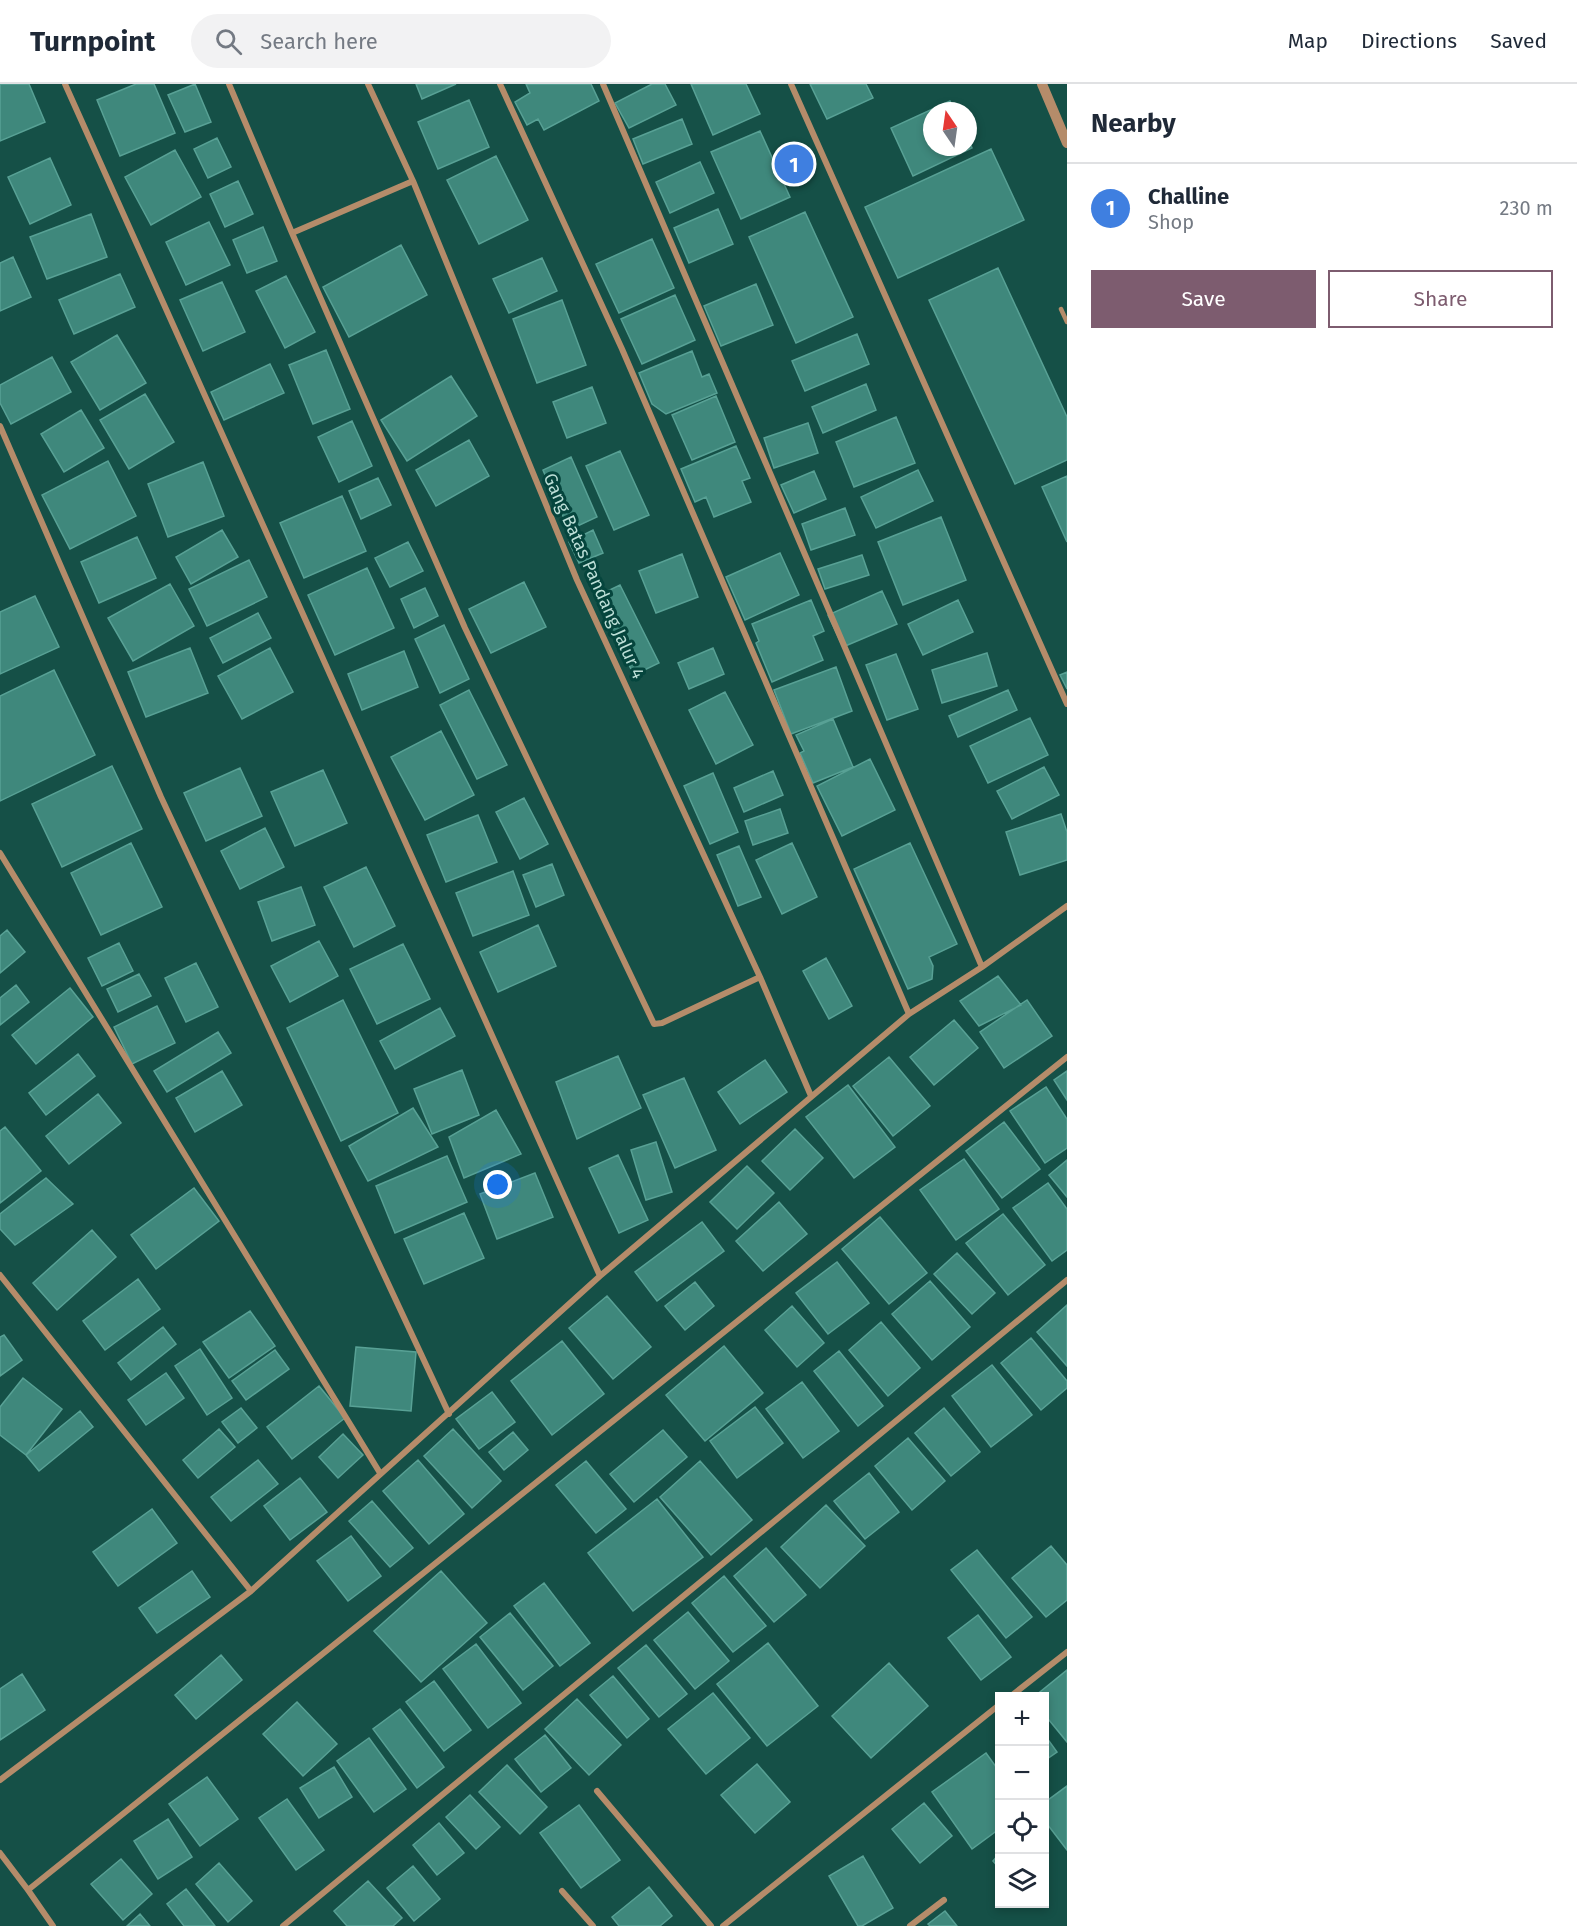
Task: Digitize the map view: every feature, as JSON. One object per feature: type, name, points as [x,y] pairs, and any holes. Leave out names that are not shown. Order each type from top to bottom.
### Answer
[{"type":"street","points":[[65,84],[600,1276]]},
{"type":"street","points":[[229,84],[465,628],[654,1024],[662,1023],[760,977]]},
{"type":"street","name":"Gang Batas Pandang Jalur 4","points":[[368,84],[413,181],[577,580],[760,977],[811,1096]]},
{"type":"street","points":[[500,84],[622,349],[909,1014]]},
{"type":"street","points":[[603,84],[982,967]]},
{"type":"street","points":[[791,84],[1067,704]]},
{"type":"street","points":[[1042,84],[1067,143]]},
{"type":"street","points":[[292,233],[413,181]]},
{"type":"street","points":[[0,426],[161,797],[449,1414]]},
{"type":"street","points":[[0,853],[380,1473]]},
{"type":"street","points":[[0,1780],[251,1591],[600,1276],[909,1014],[982,967],[1067,906]]},
{"type":"street","points":[[28,1890],[1067,1057]]},
{"type":"street","points":[[0,1275],[251,1591]]},
{"type":"street","points":[[283,1926],[1067,1280]]},
{"type":"street","points":[[1016,1692],[1067,1652]]},
{"type":"street","points":[[723,1926],[995,1709]]},
{"type":"street","points":[[597,1791],[711,1926]]},
{"type":"street","points":[[0,1853],[53,1926]]},
{"type":"street","points":[[562,1892],[593,1926]]},
{"type":"street","points":[[910,1926],[944,1899]]},
{"type":"lane","points":[[1061,309],[1067,322]]},
{"type":"building","points":[[0,84],[29,84],[45,122],[0,141]]},
{"type":"building","points":[[136,84],[154,84],[175,133],[120,156],[97,100]]},
{"type":"building","points":[[195,84],[211,122],[185,132],[168,95]]},
{"type":"building","points":[[416,84],[456,84],[422,99]]},
{"type":"building","points":[[526,84],[591,84],[599,101],[544,130],[538,119],[527,125],[515,102],[530,93]]},
{"type":"building","points":[[652,84],[665,84],[676,105],[629,128],[615,103]]},
{"type":"building","points":[[691,84],[746,84],[760,114],[713,135]]},
{"type":"building","points":[[810,84],[866,84],[873,98],[827,119]]},
{"type":"building","points":[[469,100],[489,147],[438,169],[418,122]]},
{"type":"building","points":[[923,113],[923,156],[955,156],[913,176],[891,128]]},
{"type":"building","points":[[682,119],[692,144],[643,164],[633,139]]},
{"type":"building","points":[[760,131],[790,197],[741,219],[711,152]]},
{"type":"building","points":[[217,138],[231,167],[208,178],[194,149]]},
{"type":"building","points":[[991,149],[1024,220],[898,278],[865,207]]},
{"type":"building","points":[[175,150],[201,197],[151,225],[125,177]]},
{"type":"building","points":[[496,156],[528,220],[479,244],[447,180]]},
{"type":"building","points":[[50,158],[71,205],[30,224],[8,177]]},
{"type":"building","points":[[700,162],[714,193],[670,213],[656,182]]},
{"type":"building","points":[[238,181],[253,214],[225,227],[210,194]]},
{"type":"building","points":[[718,209],[733,244],[689,263],[674,228]]},
{"type":"building","points":[[805,212],[853,317],[796,343],[749,237]]},
{"type":"building","points":[[91,214],[107,257],[47,279],[30,237]]},
{"type":"building","points":[[209,222],[230,265],[186,285],[166,242]]},
{"type":"building","points":[[263,227],[277,261],[247,273],[233,240]]},
{"type":"building","points":[[652,239],[674,288],[619,313],[596,264]]},
{"type":"building","points":[[401,245],[427,295],[349,337],[323,287]]},
{"type":"building","points":[[13,257],[31,297],[0,311],[0,263]]},
{"type":"building","points":[[542,258],[557,291],[509,313],[493,279]]},
{"type":"building","points":[[998,268],[1067,417],[1067,460],[1015,484],[929,300]]},
{"type":"building","points":[[120,274],[135,307],[74,334],[59,300]]},
{"type":"building","points":[[286,276],[315,332],[285,348],[256,291]]},
{"type":"building","points":[[222,282],[245,332],[203,351],[180,300]]},
{"type":"building","points":[[756,284],[773,325],[721,346],[704,306]]},
{"type":"building","points":[[675,295],[695,340],[642,364],[621,319]]},
{"type":"building","points":[[562,300],[586,365],[537,383],[513,319]]},
{"type":"building","points":[[857,334],[869,364],[805,391],[792,361]]},
{"type":"building","points":[[117,335],[146,383],[100,410],[71,362]]},
{"type":"building","points":[[326,350],[350,409],[313,424],[289,365]]},
{"type":"building","points":[[692,351],[702,377],[709,374],[717,393],[666,414],[652,404],[639,373]]},
{"type":"building","points":[[52,357],[71,392],[11,424],[0,403],[0,385]]},
{"type":"building","points":[[270,364],[284,393],[224,420],[211,392]]},
{"type":"building","points":[[451,376],[477,416],[407,461],[381,420]]},
{"type":"building","points":[[866,384],[876,410],[823,433],[812,407]]},
{"type":"building","points":[[592,387],[606,423],[567,438],[553,402]]},
{"type":"building","points":[[145,394],[174,442],[129,469],[100,420]]},
{"type":"building","points":[[716,396],[735,442],[692,460],[672,415]]},
{"type":"building","points":[[81,410],[104,448],[64,472],[41,434]]},
{"type":"building","points":[[896,417],[915,463],[854,487],[836,442]]},
{"type":"building","points":[[352,421],[372,466],[339,482],[318,437]]},
{"type":"building","points":[[808,423],[818,453],[774,468],[764,438]]},
{"type":"building","points":[[469,440],[489,476],[436,506],[416,470]]},
{"type":"building","points":[[736,446],[750,478],[742,481],[751,502],[714,517],[706,497],[695,502],[681,469]]},
{"type":"building","points":[[620,451],[649,515],[614,530],[586,466]]},
{"type":"building","points":[[571,457],[597,517],[569,530],[543,470]]},
{"type":"building","points":[[108,461],[136,516],[70,549],[42,495]]},
{"type":"building","points":[[203,462],[224,516],[168,537],[148,484]]},
{"type":"building","points":[[918,470],[933,501],[876,528],[861,497]]},
{"type":"building","points":[[814,471],[826,499],[794,513],[781,485]]},
{"type":"building","points":[[1067,476],[1067,542],[1042,487]]},
{"type":"building","points":[[378,478],[391,505],[361,519],[349,491]]},
{"type":"building","points":[[342,496],[366,551],[304,578],[280,523]]},
{"type":"building","points":[[845,508],[855,535],[811,550],[802,524]]},
{"type":"building","points":[[941,517],[966,580],[903,605],[878,542]]},
{"type":"building","points":[[222,530],[238,557],[191,584],[176,557]]},
{"type":"building","points":[[593,530],[603,553],[579,563],[569,542]]},
{"type":"building","points":[[137,537],[156,578],[99,603],[81,562]]},
{"type":"building","points":[[408,542],[423,571],[390,587],[375,558]]},
{"type":"building","points":[[780,553],[799,595],[745,620],[726,577]]},
{"type":"building","points":[[682,554],[698,597],[656,613],[639,571]]},
{"type":"building","points":[[862,555],[869,575],[825,589],[818,569]]},
{"type":"building","points":[[249,560],[267,597],[207,626],[189,589]]},
{"type":"building","points":[[367,568],[394,628],[335,655],[308,595]]},
{"type":"building","points":[[524,582],[546,627],[491,653],[469,609]]},
{"type":"building","points":[[170,584],[194,626],[133,661],[108,618]]},
{"type":"building","points":[[620,585],[659,663],[634,675],[595,597]]},
{"type":"building","points":[[425,588],[438,616],[414,628],[401,599]]},
{"type":"building","points":[[882,591],[897,624],[843,647],[828,615]]},
{"type":"building","points":[[35,596],[59,647],[0,674],[0,612]]},
{"type":"building","points":[[811,600],[824,631],[813,636],[823,660],[772,682],[756,643],[759,641],[752,624]]},
{"type":"building","points":[[958,600],[973,632],[923,655],[908,624]]},
{"type":"building","points":[[258,613],[271,638],[223,663],[210,638]]},
{"type":"building","points":[[444,625],[469,679],[440,693],[415,639]]},
{"type":"building","points":[[190,648],[208,693],[146,717],[128,672]]},
{"type":"building","points":[[270,648],[293,692],[242,719],[218,676]]},
{"type":"building","points":[[713,648],[724,674],[689,689],[678,663]]},
{"type":"building","points":[[404,651],[418,687],[362,710],[348,674]]},
{"type":"building","points":[[987,653],[997,686],[942,703],[932,670]]},
{"type":"building","points":[[896,654],[918,709],[887,720],[866,665]]},
{"type":"building","points":[[836,667],[852,711],[791,734],[774,690]]},
{"type":"building","points":[[54,670],[95,755],[0,801],[0,696]]},
{"type":"building","points":[[1067,672],[1067,689],[1060,675]]},
{"type":"building","points":[[469,690],[507,765],[477,779],[440,705]]},
{"type":"building","points":[[1008,690],[1017,710],[958,737],[949,716]]},
{"type":"building","points":[[725,692],[753,745],[716,764],[689,710]]},
{"type":"building","points":[[1030,718],[1048,755],[988,783],[970,746]]},
{"type":"building","points":[[833,719],[853,767],[813,783],[800,753],[804,751],[796,735]]},
{"type":"building","points":[[441,731],[474,795],[425,820],[391,757]]},
{"type":"building","points":[[870,759],[895,810],[842,836],[817,786]]},
{"type":"building","points":[[112,766],[142,829],[62,867],[32,804]]},
{"type":"building","points":[[1044,767],[1059,795],[1012,819],[997,791]]},
{"type":"building","points":[[240,768],[262,816],[206,841],[184,793]]},
{"type":"building","points":[[323,770],[347,823],[295,846],[271,792]]},
{"type":"building","points":[[773,771],[783,795],[744,812],[734,788]]},
{"type":"building","points":[[713,773],[738,832],[710,844],[684,786]]},
{"type":"building","points":[[524,798],[548,844],[520,859],[496,812]]},
{"type":"building","points":[[780,809],[788,833],[753,845],[745,821]]},
{"type":"building","points":[[1061,814],[1067,832],[1067,860],[1020,875],[1006,832]]},
{"type":"building","points":[[478,815],[497,862],[446,882],[427,835]]},
{"type":"building","points":[[265,828],[284,867],[240,889],[221,851]]},
{"type":"building","points":[[131,843],[162,907],[101,935],[71,873]]},
{"type":"building","points":[[792,843],[817,897],[782,914],[756,860]]},
{"type":"building","points":[[910,843],[957,944],[929,957],[933,966],[932,979],[908,989],[854,869]]},
{"type":"building","points":[[739,846],[761,897],[738,906],[717,855]]},
{"type":"building","points":[[552,864],[564,895],[536,907],[523,875]]},
{"type":"building","points":[[366,867],[395,926],[354,947],[324,887]]},
{"type":"building","points":[[513,871],[529,915],[473,936],[456,893]]},
{"type":"building","points":[[301,887],[315,925],[272,941],[258,902]]},
{"type":"building","points":[[538,925],[556,966],[498,992],[480,952]]},
{"type":"building","points":[[7,930],[25,952],[0,973],[0,936]]},
{"type":"building","points":[[319,941],[338,976],[290,1002],[271,966]]},
{"type":"building","points":[[119,943],[133,971],[102,986],[88,958]]},
{"type":"building","points":[[403,944],[430,999],[377,1024],[350,969]]},
{"type":"building","points":[[826,958],[852,1006],[829,1019],[803,971]]},
{"type":"building","points":[[196,963],[218,1007],[186,1022],[165,978]]},
{"type":"building","points":[[139,974],[151,996],[118,1012],[107,989]]},
{"type":"building","points":[[998,976],[1021,1005],[979,1026],[960,1001]]},
{"type":"building","points":[[16,985],[29,1002],[0,1025],[0,998]]},
{"type":"building","points":[[70,988],[93,1017],[36,1064],[12,1035]]},
{"type":"building","points":[[343,1000],[398,1113],[341,1141],[287,1028]]},
{"type":"building","points":[[1027,1000],[1052,1036],[1004,1068],[980,1032]]},
{"type":"building","points":[[157,1006],[175,1043],[132,1064],[114,1027]]},
{"type":"building","points":[[440,1008],[455,1036],[395,1069],[380,1041]]},
{"type":"building","points":[[954,1020],[978,1048],[934,1085],[910,1057]]},
{"type":"building","points":[[218,1032],[231,1053],[167,1092],[154,1071]]},
{"type":"building","points":[[78,1054],[95,1076],[46,1115],[29,1093]]},
{"type":"building","points":[[618,1056],[641,1108],[577,1139],[556,1082]]},
{"type":"building","points":[[889,1057],[930,1106],[893,1136],[853,1086]]},
{"type":"building","points":[[765,1060],[787,1092],[740,1124],[718,1092]]},
{"type":"building","points":[[462,1070],[479,1115],[432,1134],[414,1089]]},
{"type":"building","points":[[222,1071],[242,1105],[195,1132],[176,1098]]},
{"type":"building","points":[[1067,1071],[1067,1100],[1054,1080]]},
{"type":"building","points":[[684,1078],[716,1150],[675,1168],[643,1095]]},
{"type":"building","points":[[848,1085],[895,1147],[854,1178],[806,1117]]},
{"type":"building","points":[[1046,1087],[1067,1119],[1067,1148],[1045,1163],[1010,1111]]},
{"type":"building","points":[[98,1094],[121,1123],[69,1164],[46,1136]]},
{"type":"building","points":[[413,1108],[438,1147],[368,1181],[349,1146]]},
{"type":"building","points":[[496,1110],[521,1154],[464,1178],[449,1137]]},
{"type":"building","points":[[1004,1122],[1040,1169],[1002,1198],[966,1151]]},
{"type":"building","points":[[5,1127],[41,1171],[0,1203],[0,1131]]},
{"type":"building","points":[[795,1129],[823,1158],[790,1190],[762,1161]]},
{"type":"building","points":[[656,1142],[672,1192],[646,1200],[631,1150]]},
{"type":"building","points":[[618,1155],[648,1220],[619,1233],[589,1168]]},
{"type":"building","points":[[447,1156],[467,1202],[395,1233],[376,1186]]},
{"type":"building","points":[[964,1159],[999,1209],[956,1240],[920,1190]]},
{"type":"building","points":[[1067,1160],[1067,1197],[1049,1175]]},
{"type":"building","points":[[747,1166],[774,1193],[737,1229],[710,1202]]},
{"type":"building","points":[[535,1173],[553,1217],[497,1239],[480,1194]]},
{"type":"building","points":[[46,1178],[73,1204],[15,1245],[0,1229],[0,1214]]},
{"type":"building","points":[[1048,1183],[1067,1209],[1067,1250],[1052,1261],[1013,1208]]},
{"type":"building","points":[[194,1188],[219,1221],[156,1269],[131,1235]]},
{"type":"building","points":[[779,1202],[807,1234],[763,1271],[736,1241]]},
{"type":"building","points":[[464,1213],[484,1258],[424,1284],[404,1239]]},
{"type":"building","points":[[1003,1214],[1045,1265],[1008,1295],[966,1243]]},
{"type":"building","points":[[880,1217],[927,1273],[889,1304],[842,1249]]},
{"type":"building","points":[[702,1222],[724,1251],[657,1301],[635,1272]]},
{"type":"building","points":[[92,1230],[116,1257],[57,1310],[33,1283]]},
{"type":"building","points":[[957,1253],[995,1293],[972,1314],[934,1274]]},
{"type":"building","points":[[837,1262],[869,1303],[828,1334],[796,1293]]},
{"type":"building","points":[[138,1279],[160,1309],[105,1350],[83,1321]]},
{"type":"building","points":[[930,1281],[970,1327],[932,1360],[892,1314]]},
{"type":"building","points":[[695,1282],[714,1306],[685,1330],[665,1306]]},
{"type":"building","points":[[607,1296],[651,1347],[613,1379],[569,1328]]},
{"type":"building","points":[[1067,1305],[1067,1366],[1037,1332]]},
{"type":"building","points":[[792,1306],[824,1343],[797,1367],[765,1330]]},
{"type":"building","points":[[250,1311],[275,1346],[229,1378],[203,1342]]},
{"type":"building","points":[[881,1322],[920,1368],[888,1396],[849,1350]]},
{"type":"building","points":[[163,1327],[176,1344],[131,1380],[118,1363]]},
{"type":"building","points":[[4,1335],[22,1360],[0,1376],[0,1337]]},
{"type":"building","points":[[1031,1338],[1067,1381],[1067,1388],[1041,1410],[1001,1363]]},
{"type":"building","points":[[562,1341],[604,1394],[552,1435],[511,1381]]},
{"type":"building","points":[[724,1346],[763,1393],[705,1441],[666,1395]]},
{"type":"building","points":[[356,1347],[416,1352],[411,1411],[350,1406]]},
{"type":"building","points":[[200,1349],[232,1398],[207,1415],[175,1366]]},
{"type":"building","points":[[275,1350],[289,1369],[246,1400],[232,1381]]},
{"type":"building","points":[[839,1351],[883,1406],[858,1426],[814,1371]]},
{"type":"building","points":[[992,1365],[1032,1415],[991,1447],[952,1396]]},
{"type":"building","points":[[166,1373],[184,1398],[146,1425],[128,1400]]},
{"type":"building","points":[[23,1378],[62,1409],[26,1455],[0,1435],[0,1407]]},
{"type":"building","points":[[802,1382],[839,1431],[803,1458],[766,1409]]},
{"type":"building","points":[[319,1386],[345,1418],[292,1459],[267,1427]]},
{"type":"building","points":[[492,1392],[515,1422],[479,1449],[456,1419]]},
{"type":"building","points":[[755,1407],[783,1443],[737,1478],[710,1441]]},
{"type":"building","points":[[241,1408],[257,1428],[238,1443],[222,1422]]},
{"type":"building","points":[[944,1408],[980,1452],[951,1476],[915,1433]]},
{"type":"building","points":[[80,1411],[93,1427],[39,1471],[26,1455]]},
{"type":"building","points":[[219,1429],[235,1447],[198,1478],[183,1460]]},
{"type":"building","points":[[453,1429],[501,1481],[472,1508],[424,1456]]},
{"type":"building","points":[[663,1430],[687,1457],[634,1502],[610,1474]]},
{"type":"building","points":[[513,1432],[528,1450],[504,1470],[489,1452]]},
{"type":"building","points":[[343,1434],[363,1455],[338,1478],[319,1457]]},
{"type":"building","points":[[908,1438],[945,1481],[912,1510],[875,1466]]},
{"type":"building","points":[[258,1460],[278,1484],[231,1521],[211,1497]]},
{"type":"building","points":[[418,1460],[464,1514],[429,1544],[383,1491]]},
{"type":"building","points":[[586,1461],[626,1509],[596,1533],[556,1485]]},
{"type":"building","points":[[700,1461],[752,1520],[711,1555],[660,1497]]},
{"type":"building","points":[[869,1473],[899,1512],[865,1539],[834,1501]]},
{"type":"building","points":[[300,1478],[327,1512],[290,1540],[264,1506]]},
{"type":"building","points":[[657,1499],[703,1557],[633,1611],[588,1553]]},
{"type":"building","points":[[372,1501],[413,1548],[390,1567],[349,1521]]},
{"type":"building","points":[[826,1505],[865,1546],[820,1588],[781,1547]]},
{"type":"building","points":[[152,1509],[177,1543],[118,1586],[93,1552]]},
{"type":"building","points":[[351,1536],[381,1576],[348,1601],[317,1561]]},
{"type":"building","points":[[1051,1546],[1067,1565],[1067,1600],[1046,1617],[1012,1578]]},
{"type":"building","points":[[766,1548],[806,1595],[774,1622],[734,1576]]},
{"type":"building","points":[[977,1550],[1032,1617],[1006,1638],[951,1570]]},
{"type":"building","points":[[192,1571],[210,1597],[157,1633],[139,1608]]},
{"type":"building","points":[[441,1571],[487,1623],[421,1682],[374,1631]]},
{"type":"building","points":[[724,1576],[766,1626],[733,1652],[692,1603]]},
{"type":"building","points":[[544,1583],[590,1643],[560,1666],[514,1606]]},
{"type":"building","points":[[688,1612],[729,1661],[695,1689],[654,1640]]},
{"type":"building","points":[[510,1613],[553,1666],[523,1690],[480,1637]]},
{"type":"building","points":[[978,1615],[1011,1657],[981,1680],[948,1638]]},
{"type":"building","points":[[768,1643],[818,1706],[767,1746],[717,1684]]},
{"type":"building","points":[[476,1644],[521,1703],[488,1728],[443,1669]]},
{"type":"building","points":[[646,1645],[687,1694],[659,1717],[618,1668]]},
{"type":"building","points":[[221,1655],[242,1680],[196,1719],[175,1695]]},
{"type":"building","points":[[889,1663],[928,1706],[871,1758],[832,1716]]},
{"type":"building","points":[[1067,1670],[1067,1742],[1049,1720],[1049,1692],[1040,1692]]},
{"type":"building","points":[[22,1674],[45,1710],[0,1740],[0,1689]]},
{"type":"building","points":[[613,1676],[649,1719],[627,1738],[590,1695]]},
{"type":"building","points":[[434,1681],[471,1730],[444,1751],[406,1702]]},
{"type":"building","points":[[713,1693],[750,1738],[706,1774],[668,1729]]},
{"type":"building","points":[[577,1699],[621,1745],[589,1775],[545,1729]]},
{"type":"building","points":[[297,1702],[337,1744],[303,1776],[263,1734]]},
{"type":"building","points":[[400,1709],[444,1767],[417,1788],[373,1729]]},
{"type":"building","points":[[545,1735],[571,1768],[541,1792],[515,1759]]},
{"type":"building","points":[[369,1738],[406,1789],[374,1812],[337,1761]]},
{"type":"building","points":[[1049,1741],[1057,1752],[1049,1758]]},
{"type":"building","points":[[986,1753],[995,1765],[995,1832],[972,1849],[932,1792]]},
{"type":"building","points":[[757,1764],[790,1802],[755,1833],[721,1795]]},
{"type":"building","points":[[507,1765],[547,1807],[520,1834],[479,1792]]},
{"type":"building","points":[[334,1767],[352,1797],[319,1818],[300,1788]]},
{"type":"building","points":[[207,1777],[238,1819],[200,1846],[169,1804]]},
{"type":"building","points":[[1067,1786],[1067,1850],[1049,1827],[1049,1799]]},
{"type":"building","points":[[470,1795],[500,1827],[476,1849],[446,1817]]},
{"type":"building","points":[[287,1799],[324,1850],[296,1870],[259,1818]]},
{"type":"building","points":[[924,1803],[952,1836],[920,1863],[892,1829]]},
{"type":"building","points":[[579,1805],[620,1860],[581,1888],[540,1833]]},
{"type":"building","points":[[168,1819],[192,1857],[158,1879],[134,1841]]},
{"type":"building","points":[[439,1823],[464,1853],[437,1875],[413,1845]]},
{"type":"building","points":[[863,1856],[893,1908],[862,1926],[858,1926],[829,1876]]},
{"type":"building","points":[[121,1859],[152,1894],[123,1920],[91,1884]]},
{"type":"building","points":[[219,1863],[252,1901],[228,1922],[196,1884]]},
{"type":"building","points":[[413,1866],[440,1899],[414,1921],[387,1888]]},
{"type":"building","points":[[368,1881],[402,1918],[393,1926],[347,1926],[334,1911]]},
{"type":"building","points":[[649,1887],[672,1916],[660,1926],[619,1926],[612,1917]]},
{"type":"building","points":[[186,1889],[215,1926],[184,1926],[167,1904]]},
{"type":"building","points":[[945,1911],[957,1926],[930,1926],[928,1924]]},
{"type":"building","points":[[140,1914],[150,1926],[127,1926]]},
{"type":"place","name":"Challine","points":[[794,164]]}]
